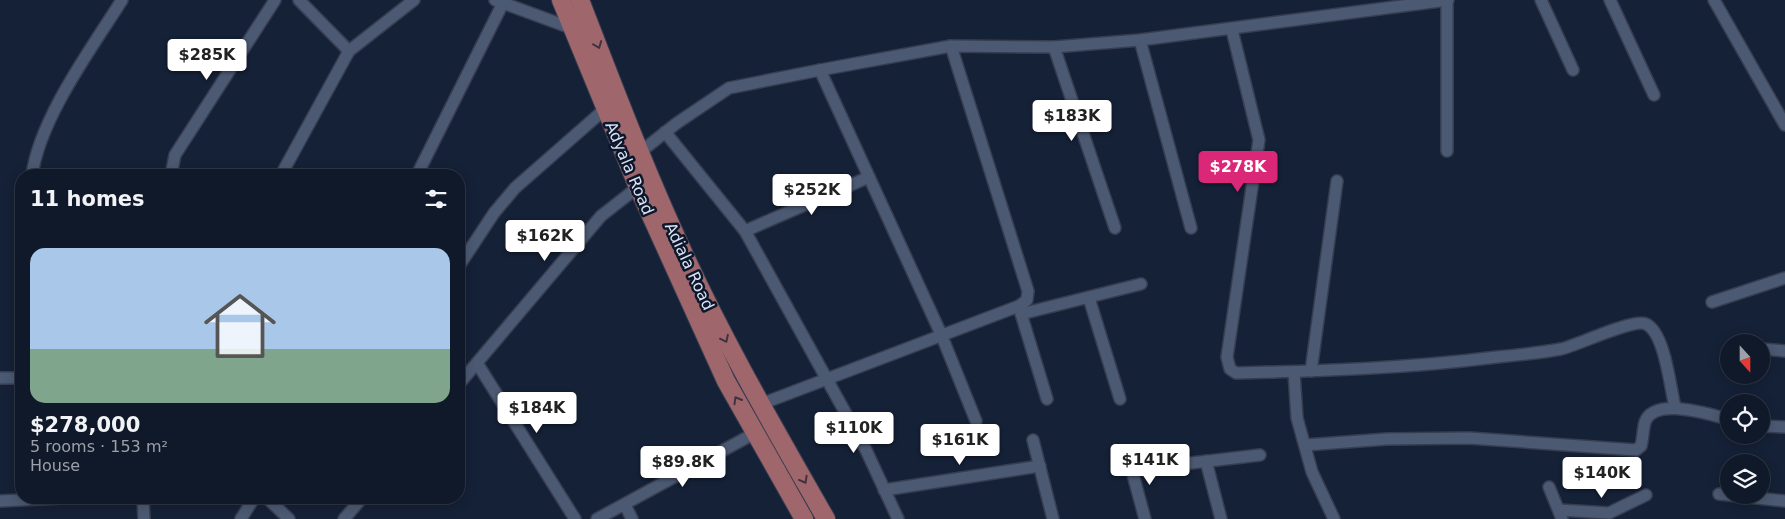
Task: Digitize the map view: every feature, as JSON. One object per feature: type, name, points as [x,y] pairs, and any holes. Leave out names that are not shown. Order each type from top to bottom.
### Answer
[{"type":"main road","name":"Adyala Road","points":[[561,0],[638,187],[726,381],[804,519]]},
{"type":"main road","name":"Adiala Road","points":[[580,0],[639,153],[683,253],[732,352],[826,519]]},
{"type":"street","points":[[33,169],[34,160],[52,118],[75,74],[122,0]]},
{"type":"street","points":[[172,169],[175,155],[275,0]]},
{"type":"street","points":[[300,0],[349,51]]},
{"type":"street","points":[[284,169],[349,51],[414,0]]},
{"type":"street","points":[[639,153],[665,132],[729,88],[820,70],[951,46],[1054,47],[1140,40],[1232,30],[1447,0],[1447,151]]},
{"type":"street","points":[[1541,0],[1573,70]]},
{"type":"street","points":[[1610,0],[1654,95]]},
{"type":"street","points":[[1714,0],[1785,125]]},
{"type":"street","points":[[420,169],[499,2],[571,28]]},
{"type":"street","points":[[1232,30],[1259,140],[1227,357],[1230,369],[1236,373],[1294,372],[1443,364],[1560,349],[1582,343],[1632,322],[1644,322],[1654,328],[1663,350],[1675,407]]},
{"type":"street","points":[[1140,40],[1192,228]]},
{"type":"street","points":[[951,46],[1028,291],[1027,300],[1020,310]]},
{"type":"street","points":[[1054,47],[1115,228]]},
{"type":"street","points":[[820,70],[941,334],[976,421]]},
{"type":"street","points":[[465,257],[494,213],[515,188],[605,109]]},
{"type":"street","points":[[665,132],[746,231],[866,450],[898,519]]},
{"type":"street","points":[[746,231],[869,176]]},
{"type":"street","points":[[1310,371],[1337,182]]},
{"type":"street","points":[[465,377],[601,216],[638,187]]},
{"type":"street","points":[[1712,302],[1785,278]]},
{"type":"street","points":[[761,404],[827,380],[941,334],[1020,310],[1090,298],[1141,284]]},
{"type":"street","points":[[1090,298],[1120,399]]},
{"type":"street","points":[[1020,310],[1047,398]]},
{"type":"street","points":[[1770,350],[1785,351]]},
{"type":"street","points":[[477,363],[575,519]]},
{"type":"street","points":[[1294,372],[1298,418],[1312,472],[1334,519]]},
{"type":"street","points":[[0,378],[15,378]]},
{"type":"street","points":[[1305,445],[1387,439],[1470,438],[1636,450],[1641,446],[1646,421],[1651,414],[1675,407],[1720,417]]},
{"type":"street","points":[[1770,426],[1785,426]]},
{"type":"street","points":[[597,519],[755,433]]},
{"type":"street","points":[[1034,440],[1053,519]]},
{"type":"street","points":[[1145,519],[1130,465],[1206,461],[1260,455]]},
{"type":"street","points":[[1206,461],[1221,519]]},
{"type":"street","points":[[884,490],[1040,466]]},
{"type":"street","points":[[1549,487],[1561,515],[1611,516],[1646,495]]},
{"type":"street","points":[[1719,494],[1785,501]]},
{"type":"street","points":[[0,501],[15,500]]},
{"type":"street","points":[[143,504],[144,519]]},
{"type":"street","points":[[241,519],[250,504]]},
{"type":"street","points":[[273,504],[289,519]]},
{"type":"street","points":[[344,519],[357,504]]},
{"type":"street","points":[[625,505],[632,519]]}]
